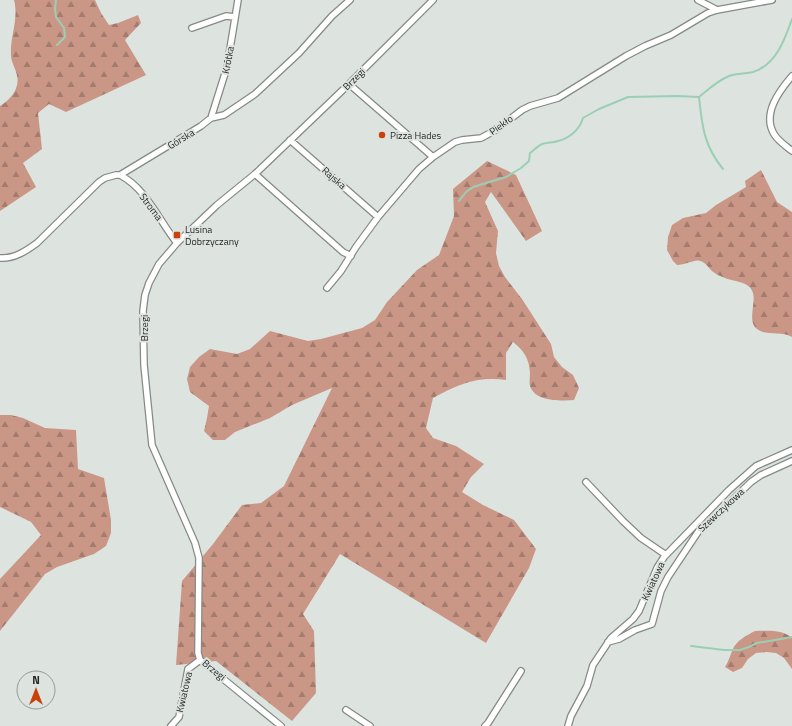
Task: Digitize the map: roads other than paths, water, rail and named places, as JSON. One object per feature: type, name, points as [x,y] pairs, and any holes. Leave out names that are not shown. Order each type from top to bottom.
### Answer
[{"type":"street","name":"Krótka","points":[[211,118],[227,67],[238,0]]},
{"type":"street","name":"Górska","points":[[0,258],[7,258],[28,250],[38,243],[99,182],[105,178],[120,175],[201,126],[211,118],[224,115],[255,94],[299,53],[332,16],[350,0]]},
{"type":"street","name":"Brzegi","points":[[281,726],[200,660],[198,653],[199,558],[195,543],[152,445],[144,366],[143,311],[145,295],[149,283],[159,264],[177,243],[217,205],[255,174],[349,84],[433,0]]},
{"type":"street","points":[[698,0],[717,10]]},
{"type":"street","name":"Piekło","points":[[326,288],[342,271],[378,217],[419,169],[454,142],[482,138],[496,130],[522,110],[530,106],[558,98],[626,56],[671,35],[703,16],[717,10],[772,0]]},
{"type":"street","points":[[192,28],[226,16],[236,17]]},
{"type":"street","points":[[792,76],[780,91],[770,114],[770,124],[774,135],[792,151]]},
{"type":"street","points":[[349,84],[433,157]]},
{"type":"street","name":"Rajska","points":[[290,140],[378,217]]},
{"type":"street","points":[[255,174],[343,252],[351,256]]},
{"type":"street","name":"Stroma","points":[[120,175],[127,179],[155,209],[177,243]]},
{"type":"street","name":"Kwiatowa","points":[[568,726],[571,716],[587,686],[594,665],[608,642],[633,619],[639,611],[657,568],[666,555],[729,490],[756,466],[792,450]]},
{"type":"street","name":"Szewczykowa","points":[[608,642],[652,624],[661,591],[668,577],[700,529],[712,521],[760,475],[792,461]]},
{"type":"street","points":[[586,482],[640,538],[666,555]]},
{"type":"street","name":"Kwiatowa","points":[[171,726],[179,717],[188,668],[200,660]]},
{"type":"street","points":[[485,726],[521,671]]},
{"type":"street","points":[[346,710],[370,726]]},
{"type":"waterway","points":[[56,0],[56,17],[64,28],[65,37],[57,45]]},
{"type":"waterway","points":[[459,201],[466,192],[473,187],[506,177],[521,168],[529,161],[530,153],[542,144],[556,142],[567,138],[580,126],[583,118],[599,109],[628,97],[699,97],[729,76],[753,72],[761,69],[774,57],[783,43],[792,19]]},
{"type":"waterway","points":[[699,97],[705,135],[712,152],[723,169]]},
{"type":"waterway","points":[[691,646],[724,650],[740,650],[757,643],[792,637]]},
{"type":"place","name":"Pizza Hades","points":[[382,135]]},
{"type":"place","name":"Lusina Dobrzyczany","points":[[177,235]]}]
